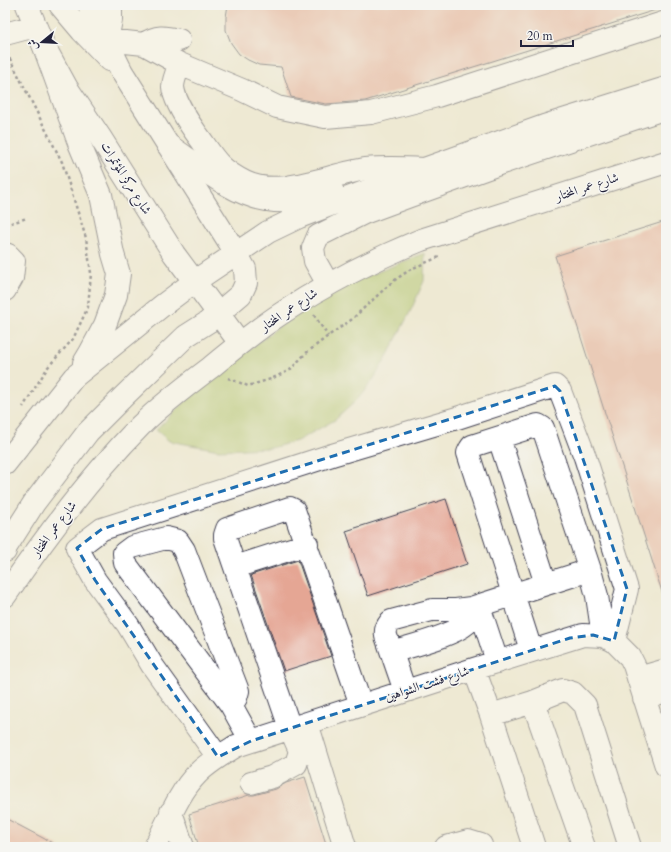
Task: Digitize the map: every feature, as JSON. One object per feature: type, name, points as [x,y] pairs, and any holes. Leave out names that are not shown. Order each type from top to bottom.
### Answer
[{"type":"main road","name":"شارع مركز المؤتمرات","points":[[27,5],[39,35],[67,88],[174,254],[240,344]]},
{"type":"main road","points":[[60,5],[82,31],[122,72]]},
{"type":"main road","points":[[5,551],[6,547],[34,503],[88,432],[186,336],[208,322],[241,294],[246,283],[245,269],[236,253],[122,72],[89,5]]},
{"type":"main road","points":[[107,40],[111,20],[111,5]]},
{"type":"main road","points":[[107,40],[179,52],[242,90],[277,107],[325,117],[371,114],[437,96],[666,22]]},
{"type":"main road","points":[[5,34],[39,35],[79,143],[101,195],[113,254],[119,274],[116,295],[105,324],[90,353],[74,377],[5,464]]},
{"type":"main road","points":[[179,52],[173,87],[176,98],[193,129],[220,165],[243,182],[261,187],[277,188],[310,183],[325,178],[366,169],[396,167],[424,169]]},
{"type":"main road","points":[[74,377],[163,304],[268,232],[299,218],[424,169],[544,126],[666,88]]},
{"type":"main road","points":[[328,284],[315,261],[313,248],[318,236],[364,213],[410,196],[499,164],[666,108]]},
{"type":"main road","points":[[168,145],[226,184],[252,197],[266,200],[288,201],[358,188],[372,190]]},
{"type":"main road","name":"شارع عمر المختار","points":[[5,596],[60,519],[101,468],[141,425],[181,390],[281,313],[328,284],[387,254],[421,240],[666,162]]},
{"type":"main road","points":[[5,254],[14,261],[12,278],[5,290]]},
{"type":"main road","points":[[218,757],[152,664],[128,625],[95,580],[77,548],[102,529],[332,455],[457,418],[555,386],[560,391],[585,457],[627,589],[609,639]]},
{"type":"main road","points":[[531,650],[468,453],[472,446],[538,425],[543,428],[590,570],[609,639],[630,657],[649,694],[666,766]]},
{"type":"main road","points":[[499,438],[546,584]]},
{"type":"main road","points":[[345,847],[235,567],[225,535],[227,529],[292,508],[295,512],[361,705]]},
{"type":"main road","points":[[231,705],[236,698],[238,691],[184,550],[178,541],[166,538],[132,547],[124,553],[125,563],[231,705],[251,741]]},
{"type":"main road","points":[[235,567],[306,544]]},
{"type":"main road","points":[[404,691],[386,630],[387,625],[391,621],[432,610],[464,610],[590,570]]},
{"type":"main road","points":[[392,652],[453,632],[465,624],[479,606]]},
{"type":"main road","points":[[479,606],[497,661]]},
{"type":"main road","name":"شارع فشت الشواهين","points":[[154,847],[171,812],[187,786],[198,772],[236,746],[531,650],[583,635],[609,639]]},
{"type":"main road","points":[[474,669],[491,715],[534,847]]},
{"type":"main road","points":[[649,694],[666,670]]},
{"type":"main road","points":[[491,715],[533,702],[563,690],[573,693],[585,705],[630,847]]},
{"type":"main road","points":[[649,694],[666,691]]},
{"type":"main road","points":[[533,702],[584,847]]},
{"type":"main road","points":[[251,784],[272,777],[296,764],[300,751],[298,725]]},
{"type":"main road","points":[[171,812],[183,847]]},
{"type":"main road","points":[[446,847],[468,841],[482,847]]},
{"type":"path","points":[[5,48],[62,162],[86,238],[91,273],[88,307],[72,339],[48,367],[22,410]]},
{"type":"path","points":[[5,225],[27,218]]},
{"type":"path","points":[[210,367],[232,381],[248,386],[271,379],[290,370],[305,354],[350,320],[392,282],[411,269],[445,254]]},
{"type":"path","points":[[304,299],[328,336]]},
{"type":"highlighted area","points":[[555,386],[560,391],[627,589],[614,641],[593,635],[570,638],[251,741],[218,757],[95,580],[77,548],[102,529]]},
{"type":"green space","points":[[425,253],[424,281],[389,353],[373,380],[357,400],[335,420],[297,441],[271,448],[219,450],[169,441],[156,430],[194,393],[282,324],[358,280]]},
{"type":"building","points":[[228,5],[662,5],[662,8],[365,101],[326,104],[291,97],[281,67],[259,65],[239,54],[231,43],[226,30]]},
{"type":"building","points":[[666,221],[666,594],[663,595],[555,256]]},
{"type":"building","points":[[446,499],[467,564],[368,596],[346,531]]},
{"type":"building","points":[[298,560],[331,656],[284,671],[251,575]]},
{"type":"building","points":[[305,777],[327,847],[199,847],[189,814],[249,795],[276,789],[286,783]]},
{"type":"building","points":[[5,818],[60,847],[5,847]]}]
